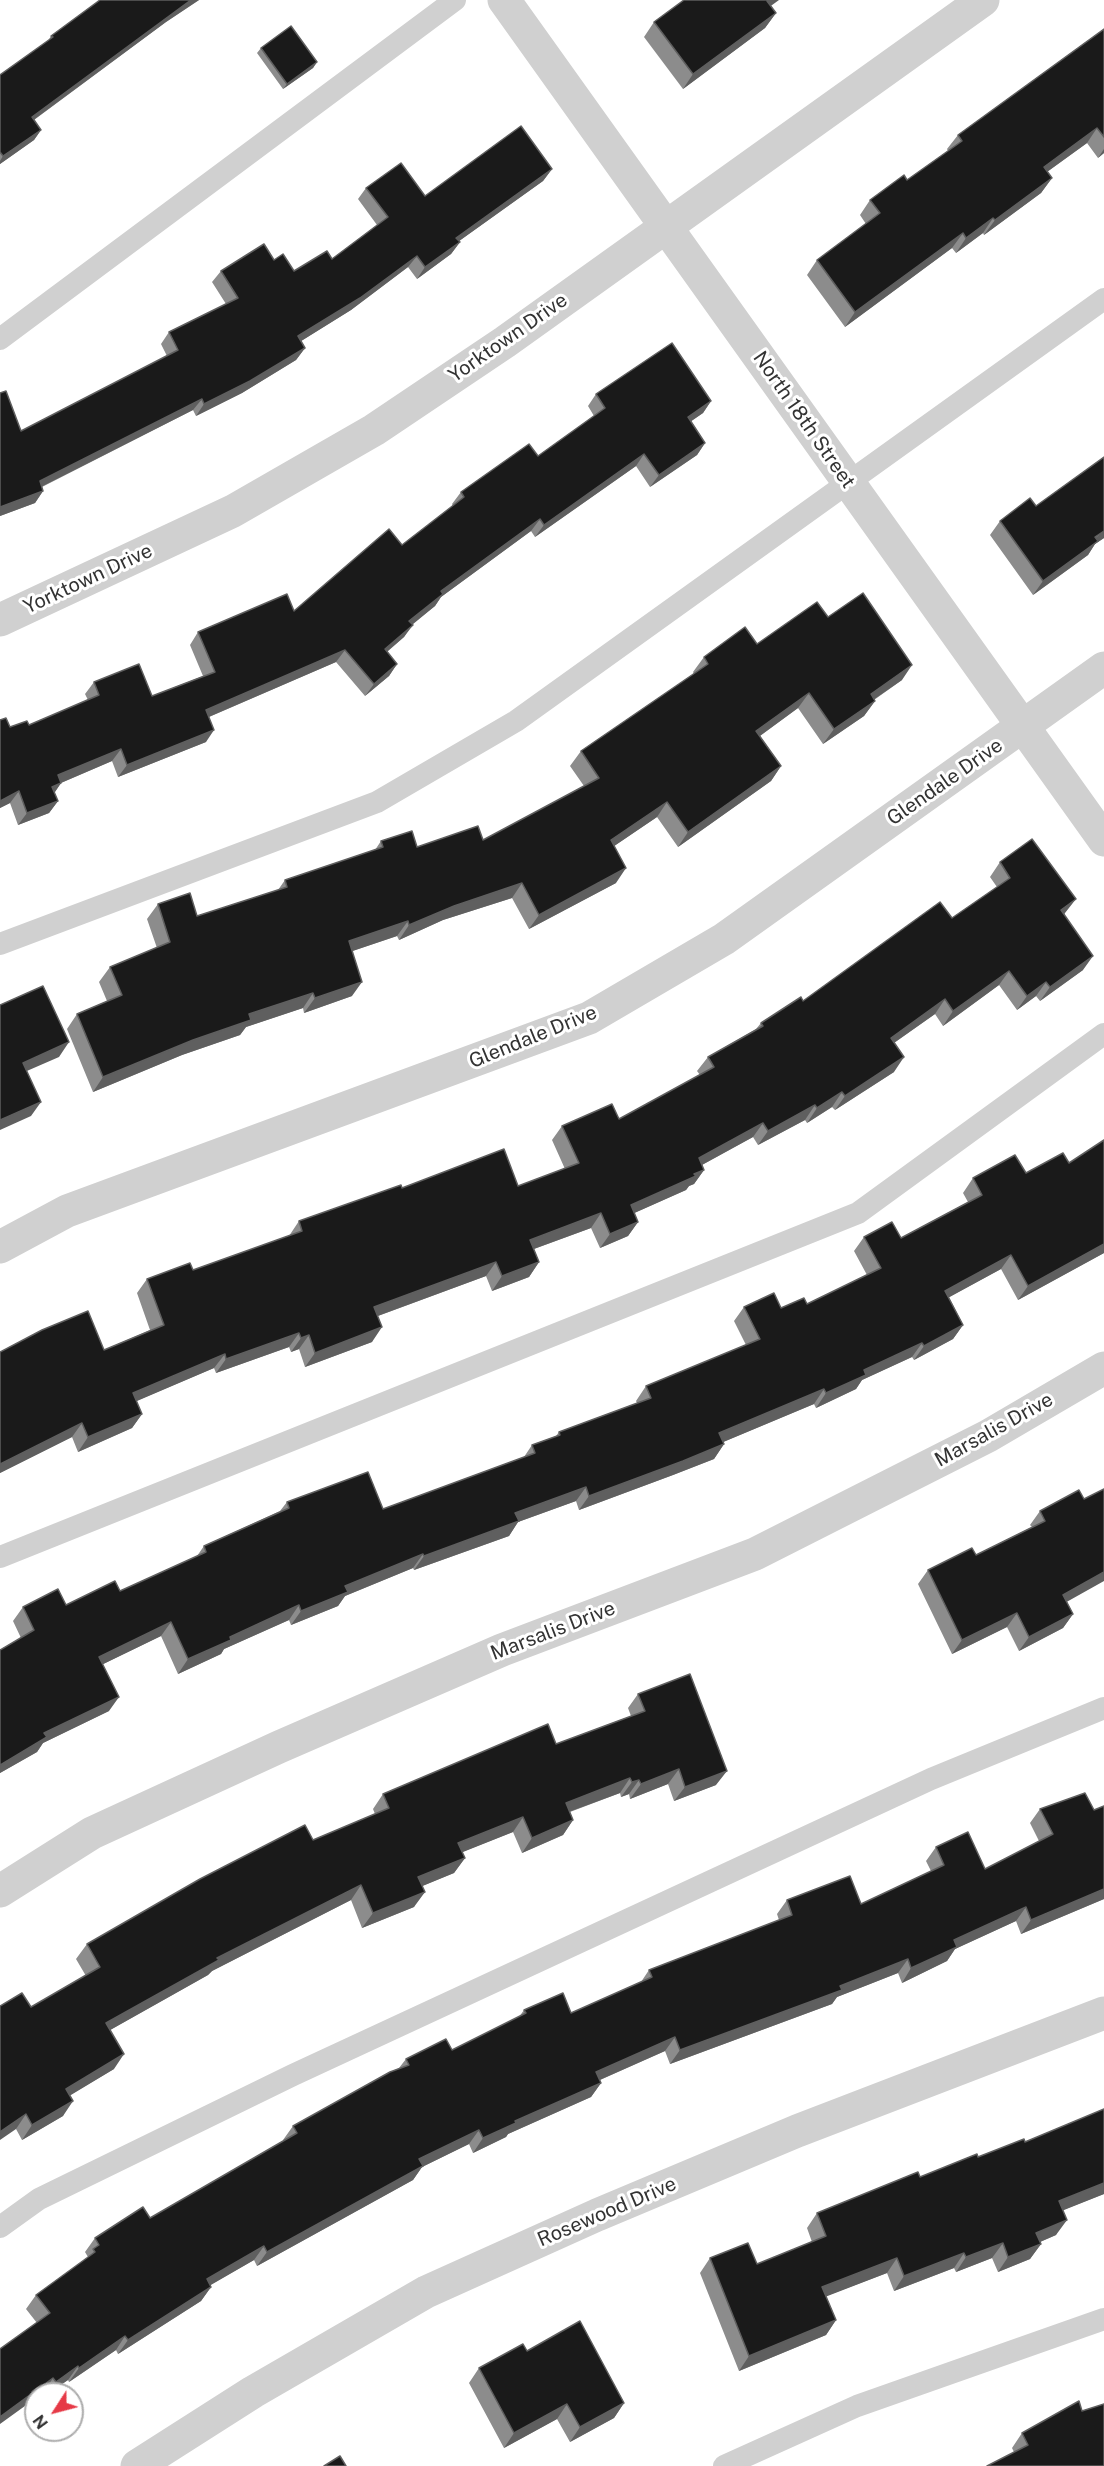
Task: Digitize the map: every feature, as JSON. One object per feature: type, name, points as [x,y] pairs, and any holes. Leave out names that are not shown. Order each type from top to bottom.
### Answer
[{"type":"street","name":"North 18th Street","points":[[504,0],[1104,840]]},
{"type":"street","name":"Yorktown Drive","points":[[0,620],[233,511],[374,430],[506,342],[983,0]]},
{"type":"street","name":"Glendale Drive","points":[[0,1247],[68,1211],[589,1018],[724,939],[1104,668]]},
{"type":"street","name":"Marsalis Drive","points":[[0,1891],[92,1833],[279,1747],[502,1650],[755,1554],[988,1436],[1104,1368]]},
{"type":"street","name":"Rosewood Drive","points":[[137,2466],[253,2392],[426,2292],[797,2131],[1104,2013]]},
{"type":"lane","points":[[0,339],[455,0]]},
{"type":"lane","points":[[0,944],[377,801],[516,722],[1104,299]]},
{"type":"lane","points":[[0,1557],[858,1213],[1104,1034]]},
{"type":"lane","points":[[0,2227],[39,2199],[304,2070],[931,1779],[1104,1708]]},
{"type":"lane","points":[[724,2466],[857,2406],[1104,2319]]},
{"type":"building","points":[[100,0],[191,0],[32,117],[41,130],[3,156],[0,152],[0,75]]},
{"type":"building","points":[[684,0],[769,0],[767,1],[776,13],[693,74],[654,22]]},
{"type":"building","points":[[291,26],[317,62],[287,84],[261,48]]},
{"type":"building","points":[[1104,29],[1104,137],[1097,128],[1044,167],[1052,178],[995,220],[993,218],[966,238],[963,233],[855,312],[817,260],[880,213],[870,200],[904,175],[907,180],[962,141],[958,135]]},
{"type":"building","points":[[521,126],[552,169],[456,238],[460,242],[425,267],[417,256],[360,298],[298,336],[305,348],[250,381],[204,404],[202,399],[40,481],[43,491],[0,507],[0,393],[6,391],[21,431],[178,350],[169,332],[238,298],[221,271],[264,244],[274,260],[283,254],[294,271],[327,251],[332,259],[388,217],[366,188],[401,163],[425,196]]},
{"type":"building","points":[[672,343],[711,401],[688,417],[705,443],[659,475],[644,454],[544,525],[540,519],[441,591],[443,594],[409,621],[413,625],[385,649],[397,664],[374,684],[345,650],[206,710],[214,730],[127,765],[121,749],[58,775],[61,783],[52,787],[58,801],[27,813],[19,791],[0,801],[0,720],[6,718],[10,727],[27,721],[29,725],[99,695],[94,682],[139,664],[152,696],[215,672],[198,632],[287,594],[294,611],[389,529],[402,545],[464,497],[461,492],[529,444],[538,456],[605,408],[596,394]]},
{"type":"building","points":[[1104,457],[1104,531],[1095,537],[1098,541],[1043,581],[1000,521],[1030,498],[1036,506]]},
{"type":"building","points":[[863,593],[912,665],[871,694],[875,701],[834,729],[809,693],[756,731],[781,766],[688,832],[667,802],[611,840],[626,868],[539,915],[522,883],[454,906],[409,925],[408,921],[349,941],[362,982],[315,998],[313,993],[249,1014],[251,1020],[193,1040],[103,1077],[77,1014],[122,995],[110,967],[170,942],[158,904],[190,893],[197,916],[287,887],[285,880],[383,847],[381,841],[412,831],[417,847],[478,826],[483,840],[599,778],[581,751],[708,664],[704,657],[745,627],[757,644],[817,602],[828,617]]},
{"type":"building","points":[[1032,839],[1076,899],[1061,910],[1093,956],[1050,987],[1046,982],[1027,996],[1009,971],[953,1011],[945,999],[891,1038],[904,1057],[845,1096],[842,1092],[817,1108],[815,1105],[768,1131],[763,1123],[699,1158],[704,1170],[694,1174],[696,1176],[631,1205],[638,1222],[610,1234],[601,1213],[530,1240],[539,1262],[502,1276],[496,1262],[374,1307],[382,1327],[315,1353],[309,1335],[301,1338],[299,1333],[226,1359],[225,1354],[133,1393],[142,1414],[88,1437],[82,1423],[0,1464],[0,1352],[42,1330],[88,1311],[104,1350],[164,1325],[147,1279],[190,1263],[193,1270],[302,1231],[299,1221],[401,1185],[402,1188],[504,1149],[518,1186],[579,1163],[562,1126],[612,1104],[619,1119],[714,1067],[708,1057],[763,1026],[761,1023],[801,997],[803,1001],[940,902],[952,918],[1010,878],[1000,862]]},
{"type":"building","points":[[43,986],[69,1042],[23,1063],[41,1102],[0,1120],[0,1005]]},
{"type":"building","points":[[1104,1140],[1104,1244],[1028,1286],[1011,1255],[945,1291],[963,1325],[924,1346],[922,1343],[864,1370],[866,1375],[826,1393],[824,1389],[719,1433],[724,1444],[589,1496],[586,1487],[515,1513],[519,1521],[424,1556],[423,1554],[345,1586],[348,1592],[301,1611],[299,1605],[188,1659],[171,1622],[99,1657],[119,1697],[44,1733],[47,1737],[0,1765],[0,1650],[34,1630],[23,1607],[58,1589],[66,1605],[115,1581],[120,1591],[206,1552],[204,1546],[289,1508],[287,1502],[368,1472],[383,1509],[535,1453],[532,1445],[560,1435],[559,1432],[651,1398],[646,1386],[760,1339],[744,1307],[774,1293],[781,1308],[804,1298],[807,1304],[881,1268],[864,1237],[892,1222],[901,1238],[982,1195],[973,1178],[1015,1155],[1026,1173],[1063,1153],[1069,1163]]},
{"type":"building","points":[[1104,1489],[1104,1572],[1063,1595],[1073,1614],[1029,1637],[1017,1613],[962,1640],[928,1570],[972,1548],[976,1555],[1045,1521],[1040,1511],[1079,1490],[1084,1499]]},
{"type":"building","points":[[690,1674],[727,1771],[685,1787],[679,1769],[641,1784],[639,1780],[632,1782],[630,1778],[566,1803],[573,1820],[532,1838],[523,1817],[458,1843],[465,1858],[418,1877],[425,1892],[373,1913],[361,1885],[217,1958],[219,1960],[106,2023],[124,2054],[66,2089],[73,2101],[32,2125],[26,2114],[0,2132],[0,2006],[22,1993],[31,2007],[100,1967],[87,1944],[200,1879],[305,1825],[313,1840],[389,1808],[383,1794],[548,1724],[556,1744],[645,1711],[638,1694]]},
{"type":"building","points":[[1085,1793],[1094,1810],[1104,1806],[1104,1889],[1031,1920],[1026,1907],[954,1940],[957,1947],[911,1968],[908,1959],[840,1986],[842,1990],[680,2050],[675,2037],[596,2072],[601,2083],[515,2121],[516,2123],[483,2138],[479,2130],[419,2159],[423,2166],[267,2252],[264,2246],[207,2279],[211,2287],[128,2340],[125,2336],[56,2382],[53,2378],[48,2382],[24,2382],[24,2399],[0,2417],[0,2349],[50,2313],[36,2295],[95,2252],[93,2249],[99,2245],[95,2238],[143,2207],[150,2218],[297,2133],[293,2126],[390,2072],[409,2065],[406,2059],[446,2039],[452,2050],[526,2013],[524,2010],[563,1993],[571,2013],[652,1977],[649,1970],[792,1915],[787,1900],[850,1876],[861,1904],[944,1865],[936,1847],[968,1832],[985,1869],[1053,1834],[1040,1809]]},
{"type":"building","points":[[1104,2109],[1104,2183],[1059,2201],[1067,2220],[1036,2233],[1041,2244],[1008,2257],[1003,2243],[966,2257],[964,2253],[904,2276],[897,2258],[822,2287],[836,2320],[749,2356],[710,2258],[748,2243],[757,2264],[826,2236],[817,2213],[918,2172],[920,2177],[977,2154],[978,2157],[1024,2139],[1025,2142]]},
{"type":"building","points":[[580,2321],[624,2403],[580,2427],[567,2404],[514,2433],[479,2368],[523,2344],[527,2351]]},
{"type":"building","points":[[1079,2401],[1082,2411],[1104,2404],[1104,2466],[987,2466],[1028,2445],[1022,2433]]},
{"type":"building","points":[[340,2456],[346,2466],[324,2466]]}]
